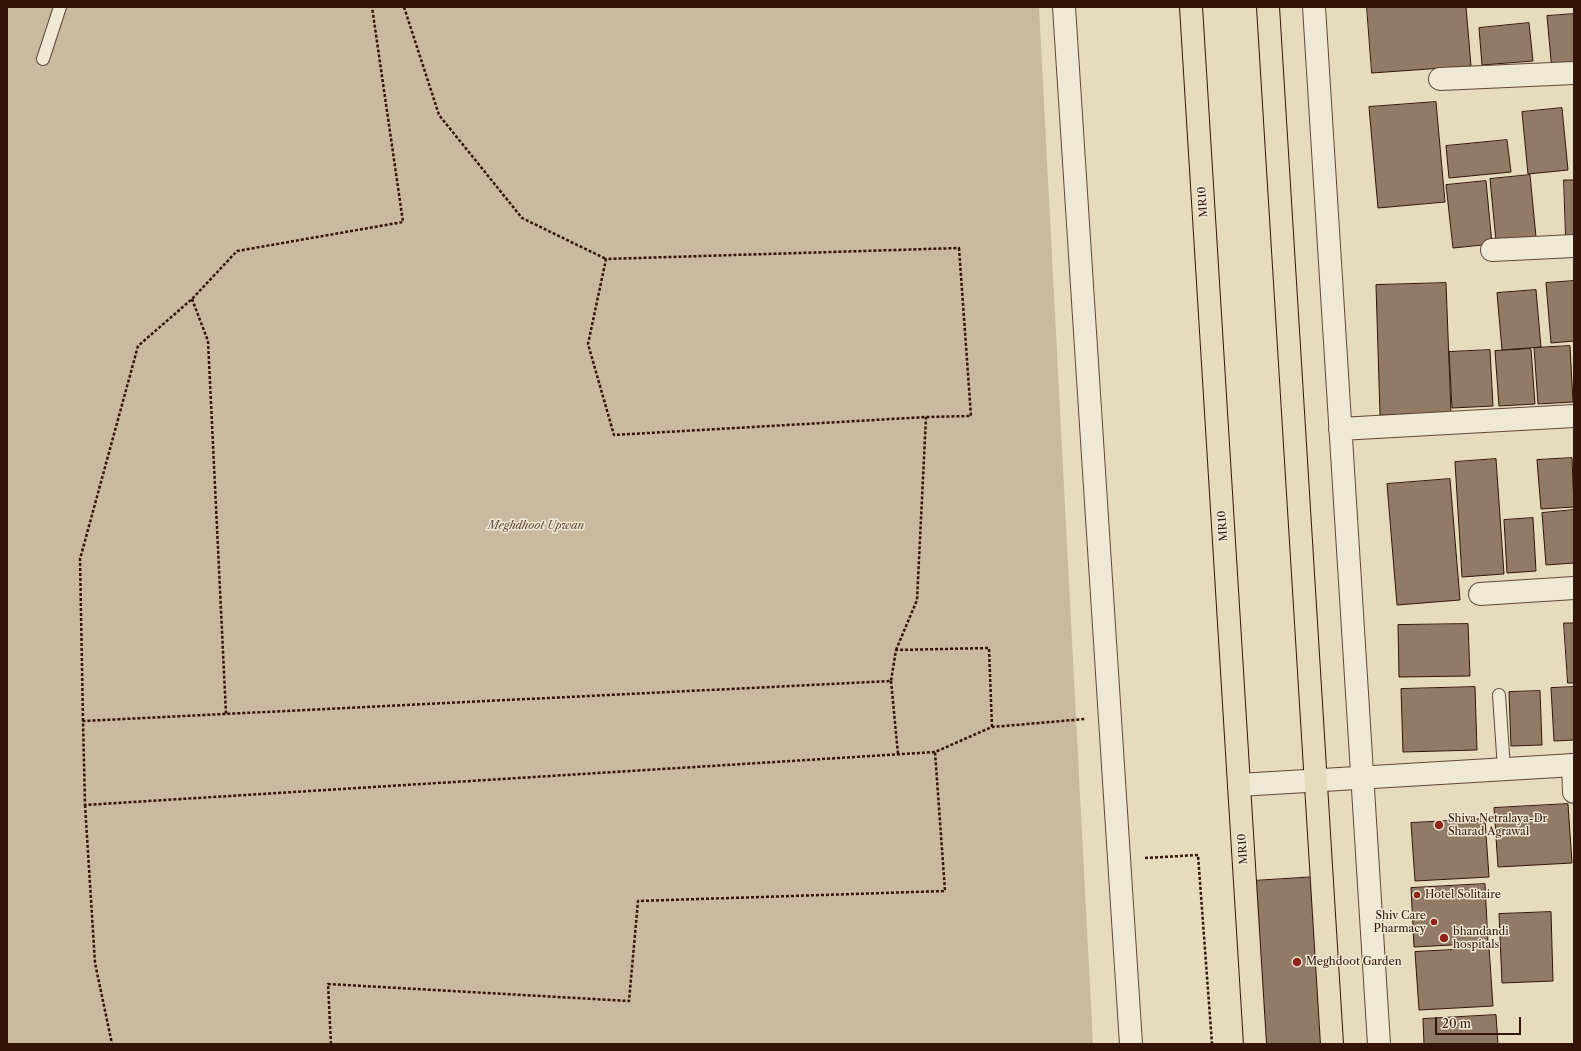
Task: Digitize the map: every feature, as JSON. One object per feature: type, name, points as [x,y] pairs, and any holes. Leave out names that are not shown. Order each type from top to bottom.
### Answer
[{"type":"main road","name":"MR10","points":[[1191,7],[1256,1044]]},
{"type":"main road","points":[[1268,7],[1332,1044]]},
{"type":"street","points":[[1064,7],[1131,1044]]},
{"type":"street","points":[[1314,7],[1379,1044]]},
{"type":"street","points":[[1440,79],[1574,73]]},
{"type":"street","points":[[1492,250],[1574,246]]},
{"type":"street","points":[[1340,429],[1574,416]]},
{"type":"street","points":[[1480,594],[1574,588]]},
{"type":"street","points":[[1239,785],[1573,765],[1574,792]]},
{"type":"lane","points":[[42,59],[60,7]]},
{"type":"lane","points":[[1499,695],[1504,770]]},
{"type":"path","points":[[112,1044],[95,963],[85,805],[80,559],[138,346],[192,299],[236,251],[403,222],[372,7]]},
{"type":"path","points":[[404,7],[439,115],[522,218],[606,259],[959,248],[971,416],[926,417],[614,435],[588,344],[606,259]]},
{"type":"path","points":[[192,299],[208,341],[226,714]]},
{"type":"path","points":[[898,754],[891,681],[896,650],[917,600],[926,417]]},
{"type":"path","points":[[896,650],[989,648],[992,727]]},
{"type":"path","points":[[83,721],[891,681]]},
{"type":"path","points":[[85,805],[935,752],[992,727],[1109,716]]},
{"type":"path","points":[[331,1044],[328,984],[629,1001],[638,901],[945,890],[935,752]]},
{"type":"path","points":[[1119,860],[1198,855],[1212,1044]]},
{"type":"green space","name":"Meghdhoot Upwan","points":[[7,7],[1039,7],[1093,1044],[7,1044]]},
{"type":"building","points":[[1367,7],[1466,7],[1471,66],[1372,73]]},
{"type":"building","points":[[1574,14],[1574,69],[1552,71],[1547,16]]},
{"type":"building","points":[[1529,23],[1533,61],[1482,65],[1479,28]]},
{"type":"building","points":[[1436,102],[1445,202],[1378,208],[1369,107]]},
{"type":"building","points":[[1562,108],[1568,170],[1528,174],[1522,112]]},
{"type":"building","points":[[1507,140],[1511,172],[1449,178],[1446,146]]},
{"type":"building","points":[[1530,175],[1536,237],[1496,241],[1490,179]]},
{"type":"building","points":[[1564,180],[1574,180],[1574,239],[1566,239]]},
{"type":"building","points":[[1486,181],[1492,244],[1453,248],[1446,185]]},
{"type":"building","points":[[1574,281],[1574,341],[1551,343],[1546,283]]},
{"type":"building","points":[[1446,283],[1451,413],[1380,415],[1376,285]]},
{"type":"building","points":[[1536,290],[1541,347],[1502,350],[1497,293]]},
{"type":"building","points":[[1570,346],[1573,402],[1538,404],[1534,348]]},
{"type":"building","points":[[1531,349],[1535,404],[1499,406],[1495,351]]},
{"type":"building","points":[[1490,350],[1493,406],[1452,408],[1449,352]]},
{"type":"building","points":[[1572,458],[1574,507],[1541,509],[1537,460]]},
{"type":"building","points":[[1496,459],[1504,574],[1462,577],[1455,462]]},
{"type":"building","points":[[1450,479],[1460,600],[1397,605],[1387,484]]},
{"type":"building","points":[[1574,510],[1574,563],[1546,565],[1542,513]]},
{"type":"building","points":[[1533,518],[1536,571],[1507,573],[1504,520]]},
{"type":"building","points":[[1564,623],[1574,623],[1574,683],[1568,683]]},
{"type":"building","points":[[1468,624],[1470,676],[1399,677],[1398,625]]},
{"type":"building","points":[[1475,687],[1477,750],[1403,752],[1401,689]]},
{"type":"building","points":[[1574,687],[1574,740],[1554,741],[1551,688]]},
{"type":"building","points":[[1540,691],[1542,745],[1511,746],[1509,692]]},
{"type":"building","points":[[1568,804],[1572,863],[1498,867],[1494,808]]},
{"type":"building","points":[[1485,819],[1489,877],[1415,881],[1411,823]]},
{"type":"building","name":"Meghdoot Garden","points":[[1332,876],[1342,1044],[1262,1044],[1252,881]]},
{"type":"building","points":[[1485,884],[1488,943],[1414,947],[1411,888]]},
{"type":"building","points":[[1551,912],[1553,981],[1502,983],[1499,914]]},
{"type":"building","points":[[1489,948],[1493,1006],[1419,1010],[1415,952]]},
{"type":"building","points":[[1496,1015],[1498,1044],[1424,1044],[1423,1019]]},
{"type":"place","name":"Shiva Netralaya-Dr Sharad Agrawal","points":[[1439,825]]},
{"type":"place","name":"Hotel Solitaire","points":[[1417,895]]},
{"type":"place","name":"Shiv Care Pharmacy","points":[[1434,922]]},
{"type":"place","name":"bhandandi hospitals","points":[[1444,938]]},
{"type":"place","name":"Meghdoot Garden","points":[[1297,962]]}]
